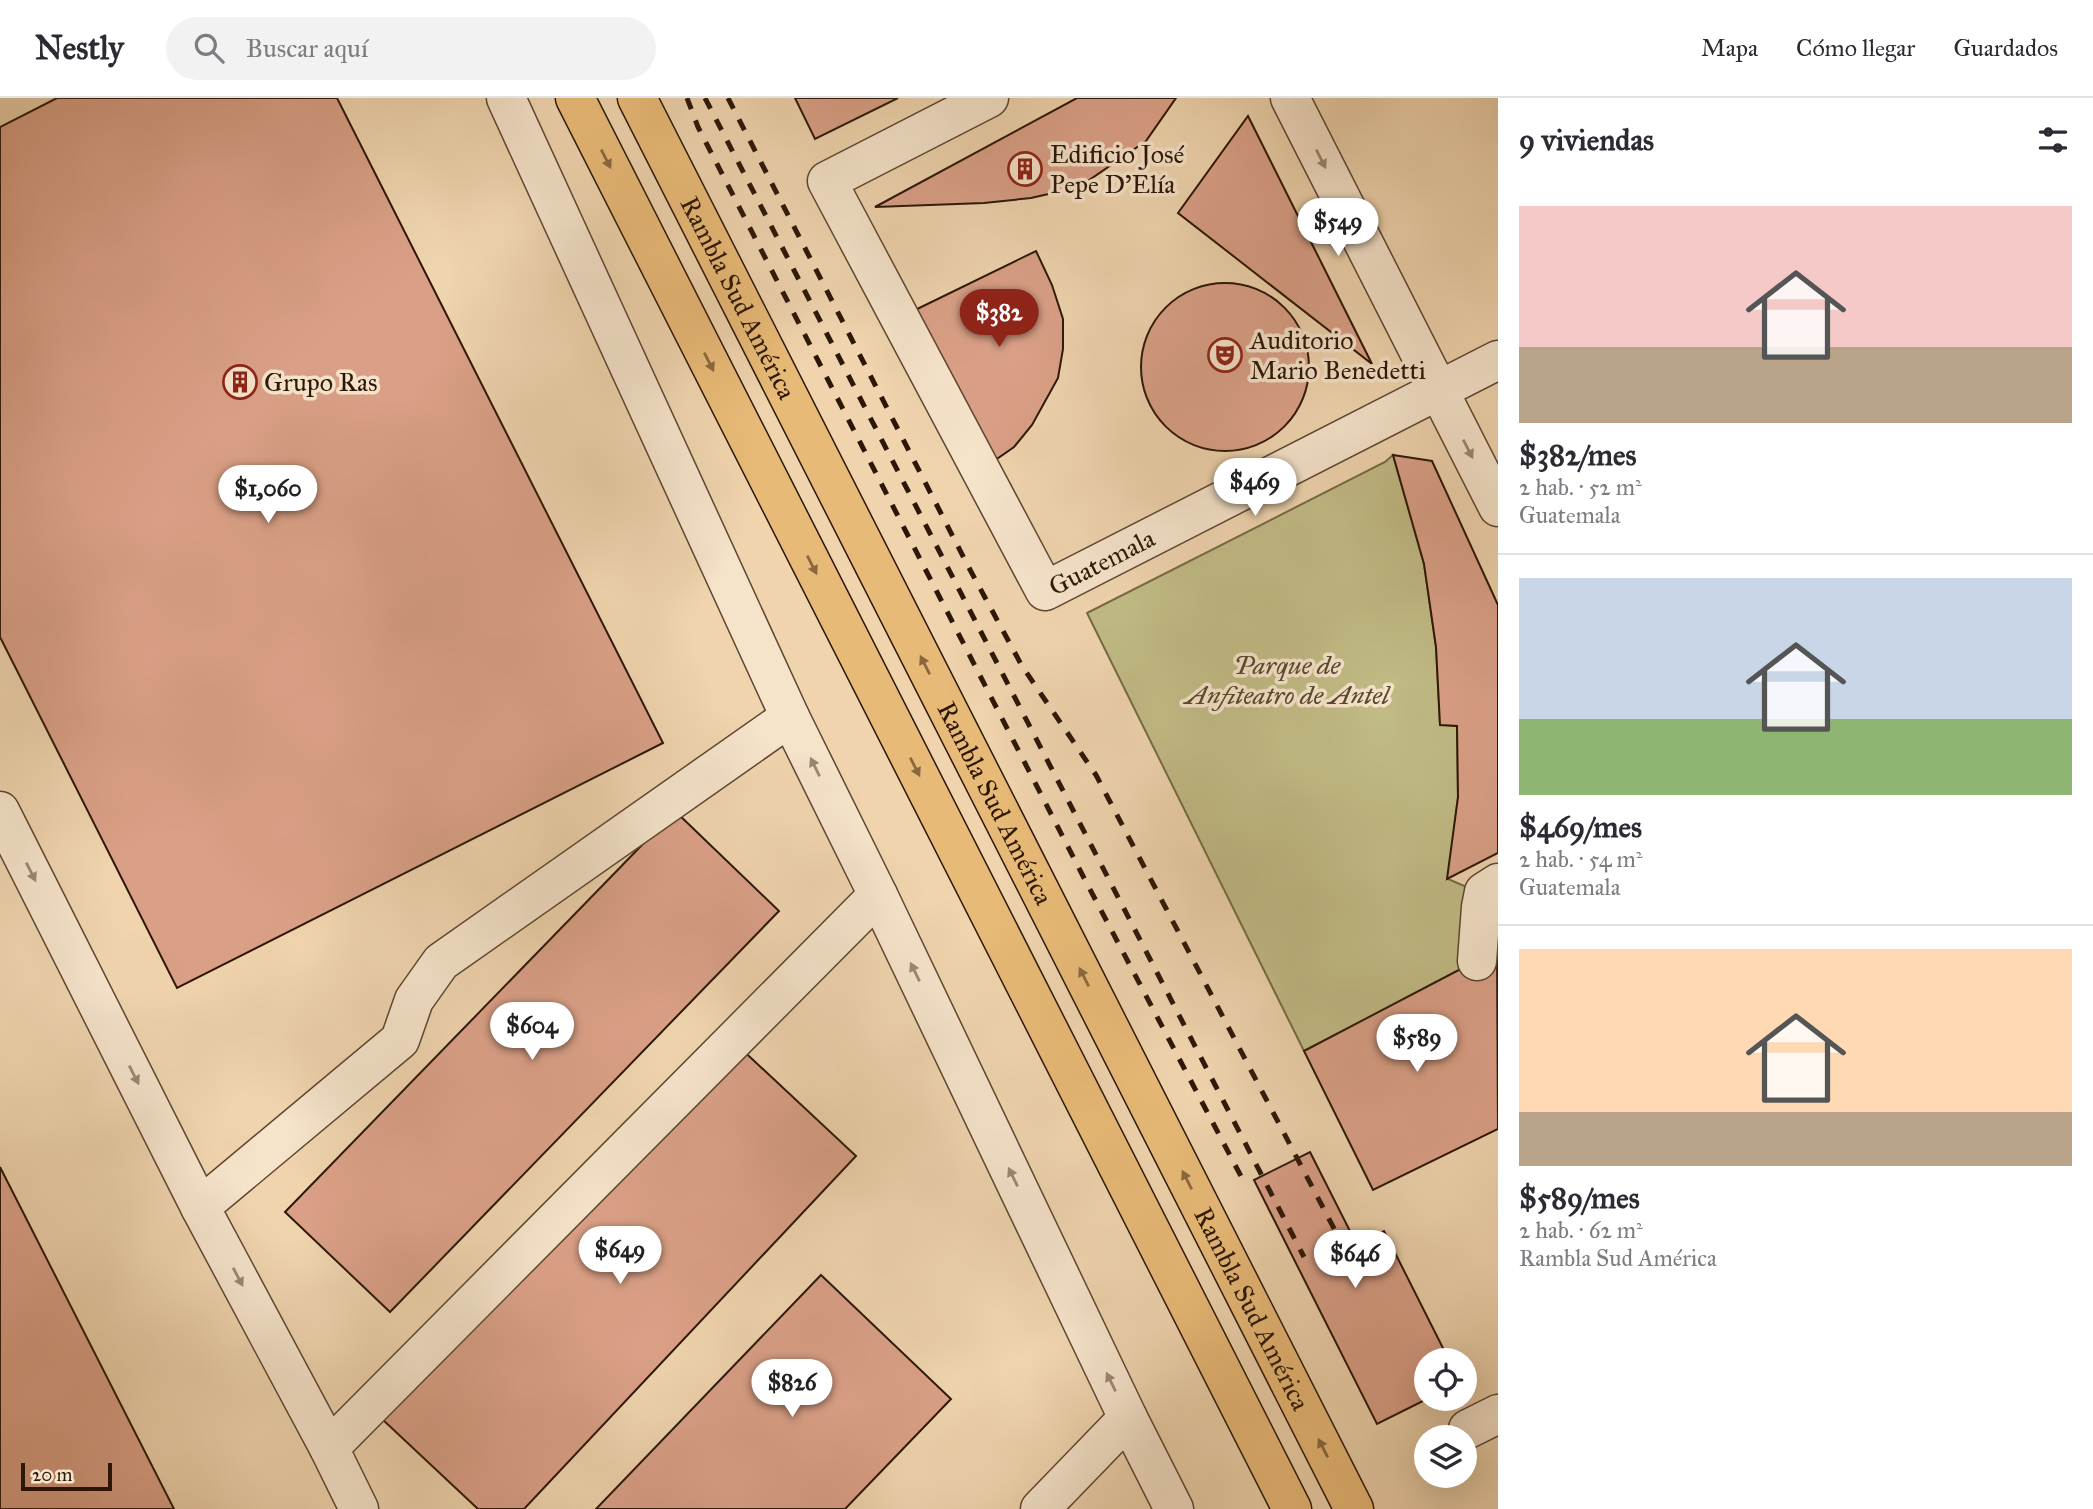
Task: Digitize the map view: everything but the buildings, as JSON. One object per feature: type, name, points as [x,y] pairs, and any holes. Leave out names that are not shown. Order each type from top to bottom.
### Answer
[{"type":"main road","name":"Rambla Sud América","points":[[575,98],[1292,1509]]},
{"type":"main road","name":"Rambla Sud América","points":[[637,98],[1354,1509]]},
{"type":"street","points":[[506,98],[790,717],[1174,1509]]},
{"type":"street","name":"Guatemala","points":[[989,98],[827,181],[1045,591],[1498,360]]},
{"type":"street","points":[[1290,98],[1498,507]]},
{"type":"street","points":[[200,1207],[400,1040],[414,1000],[441,962],[790,717]]},
{"type":"street","points":[[0,811],[200,1207],[359,1509]]},
{"type":"street","points":[[1476,961],[1484,892],[1498,883]]},
{"type":"street","points":[[328,1447],[878,895]]},
{"type":"street","points":[[1040,1509],[1128,1418]]},
{"type":"green space","name":"Parque de Anfiteatro de Antel","points":[[1393,455],[1424,564],[1436,647],[1440,724],[1457,726],[1458,797],[1448,879],[1471,889],[1466,967],[1304,1051],[1087,613],[1385,462]]},
{"type":"railway","points":[[687,98],[698,127],[1084,878],[1243,1180]]},
{"type":"railway","points":[[705,98],[1304,1257]]},
{"type":"railway","points":[[728,98],[968,566],[1022,666],[1096,775],[1339,1238]]},
{"type":"place","name":"Edificio José Pepe D'Elía","points":[[1025,169]]},
{"type":"place","name":"Auditorio Mario Benedetti","points":[[1225,355]]},
{"type":"place","name":"Grupo Ras","points":[[240,382]]}]
